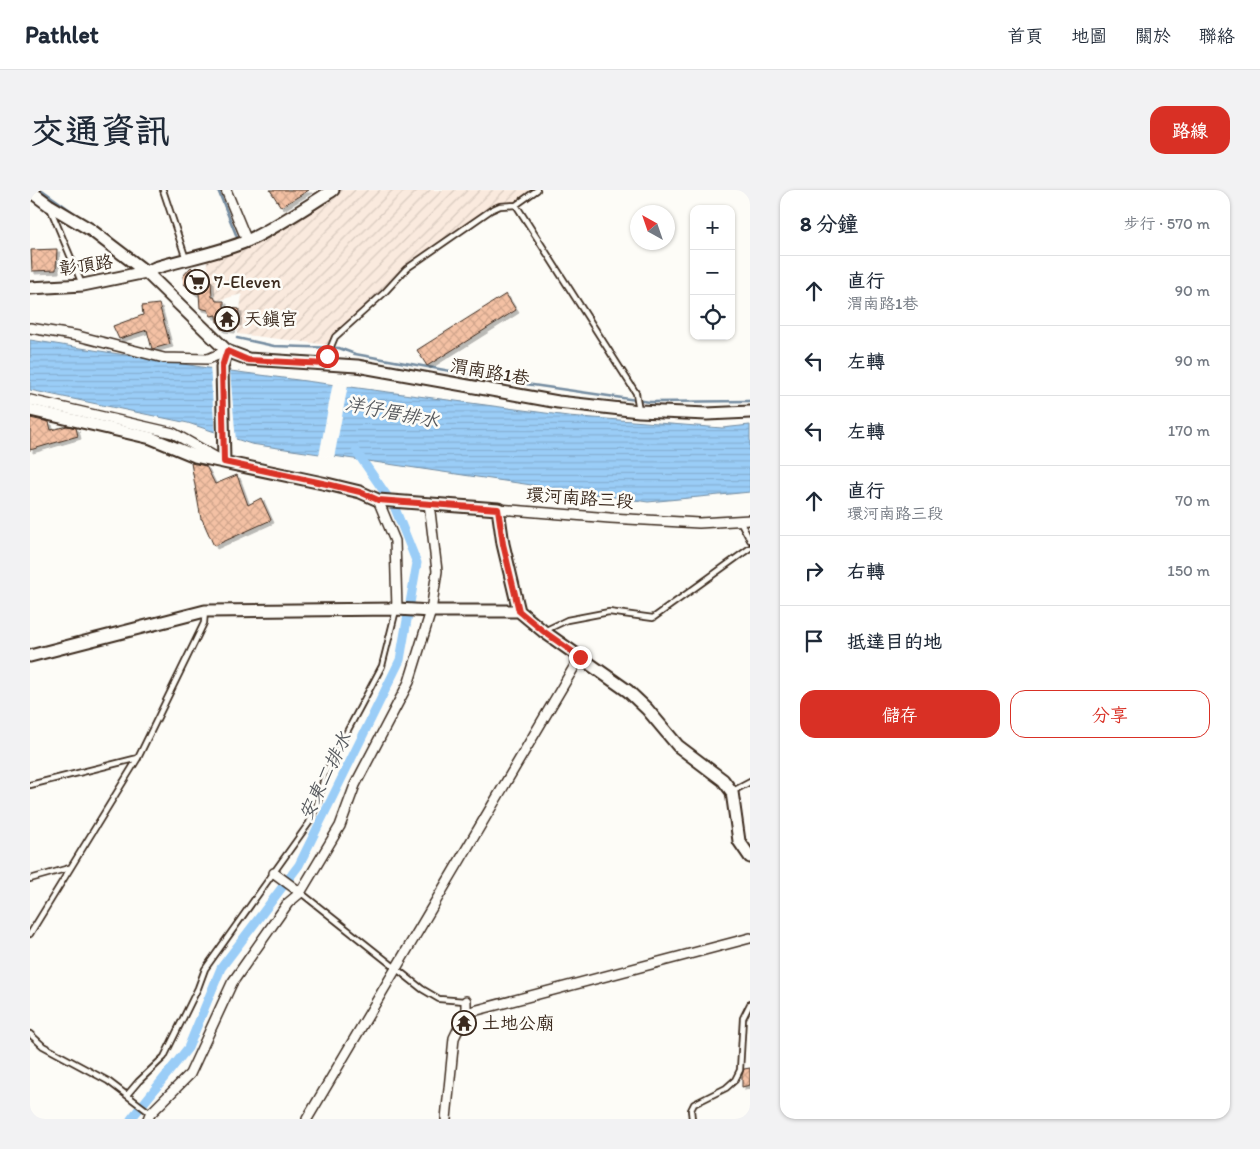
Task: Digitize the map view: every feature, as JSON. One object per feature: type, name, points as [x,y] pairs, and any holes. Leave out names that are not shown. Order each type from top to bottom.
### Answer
[{"type":"street","points":[[226,190],[247,241]]},
{"type":"street","name":"彰頂路","points":[[30,288],[83,285],[151,270],[247,241],[291,217],[332,190]]},
{"type":"street","points":[[30,191],[151,270],[227,351]]},
{"type":"street","points":[[30,328],[78,336],[164,358],[208,359],[227,351]]},
{"type":"street","points":[[224,462],[222,367],[227,351]]},
{"type":"street","name":"渭南路1巷","points":[[227,351],[248,360],[357,366],[558,402],[639,412],[707,414],[750,412]]},
{"type":"street","points":[[30,400],[174,433],[224,462]]},
{"type":"street","name":"環河南路三段","points":[[30,410],[151,438],[196,456],[360,492],[378,500],[699,523],[750,520]]},
{"type":"street","points":[[378,500],[394,541],[399,609]]},
{"type":"street","points":[[150,1116],[190,1074],[232,983],[298,891],[340,826],[355,785],[409,682],[437,571],[423,503]]},
{"type":"street","points":[[498,509],[503,544],[519,611],[543,631],[628,691],[647,709],[678,746],[723,780],[732,792],[739,841],[750,857]]},
{"type":"street","points":[[30,656],[205,611],[399,609],[428,611],[519,611]]},
{"type":"street","points":[[307,1119],[580,657]]},
{"type":"street","points":[[274,873],[298,891]]},
{"type":"street","points":[[446,1119],[454,1038],[466,1007],[750,938]]},
{"type":"lane","points":[[163,190],[186,259]]},
{"type":"lane","points":[[326,364],[327,356],[335,337],[406,269],[491,210],[500,206],[516,205],[537,190]]},
{"type":"lane","points":[[49,205],[83,285]]},
{"type":"lane","points":[[516,205],[636,393],[639,412]]},
{"type":"lane","points":[[740,520],[750,540]]},
{"type":"lane","points":[[543,631],[568,620],[609,612],[653,618],[750,548]]},
{"type":"lane","points":[[127,1095],[164,1057],[198,988],[205,969],[309,822],[318,802],[325,774],[382,666],[399,609]]},
{"type":"lane","points":[[30,934],[138,758],[204,623],[205,611]]},
{"type":"lane","points":[[30,785],[138,758]]},
{"type":"lane","points":[[732,792],[750,782]]},
{"type":"lane","points":[[30,878],[69,868]]},
{"type":"lane","points":[[298,891],[422,989],[439,999],[466,1007]]},
{"type":"lane","points":[[692,1119],[691,1110],[694,1104],[726,1088],[735,1080],[740,1070],[743,1018],[750,1004]]},
{"type":"lane","points":[[30,1034],[43,1046],[108,1081],[150,1116]]},
{"type":"shaded area","points":[[332,190],[537,190],[516,205],[500,206],[406,269],[334,335],[329,345],[237,334],[242,294],[216,301],[206,260]]},
{"type":"water","name":"洋仔厝排水","points":[[30,340],[208,368],[568,416],[722,428],[750,425],[750,492],[648,502],[251,444],[188,423],[30,390]]},
{"type":"pier","points":[[210,366],[230,371],[236,441],[215,434]]},
{"type":"pier","points":[[333,382],[348,385],[334,458],[319,456]]},
{"type":"building","points":[[270,190],[309,190],[281,207]]},
{"type":"building","points":[[57,249],[56,270],[32,271],[31,250]]},
{"type":"building","points":[[191,267],[194,270],[196,267],[211,281],[212,297],[216,301],[224,301],[224,307],[239,309],[238,323],[234,322],[232,330],[221,329],[221,322],[217,322],[216,315],[211,316],[208,310],[200,308],[199,293],[194,293],[184,284],[183,276]]},
{"type":"building","points":[[506,294],[516,310],[427,366],[417,350]]},
{"type":"building","points":[[159,304],[170,344],[152,349],[147,330],[119,339],[113,326],[143,315],[142,306]]},
{"type":"building","points":[[30,418],[49,422],[51,430],[67,426],[76,428],[78,436],[30,450]]},
{"type":"building","points":[[191,463],[206,466],[215,484],[237,475],[248,505],[261,498],[271,520],[214,546],[201,519]]},
{"type":"building","points":[[750,1068],[750,1085],[742,1087],[744,1069]]},
{"type":"waterway","points":[[42,190],[77,215]]},
{"type":"waterway","points":[[218,190],[237,237]]},
{"type":"waterway","points":[[237,338],[274,346],[339,348],[355,354],[512,382],[650,402],[750,401]]},
{"type":"waterway","name":"安東二排水","points":[[131,1119],[188,1048],[221,968],[299,865],[400,660],[417,563],[394,506],[356,451]]},
{"type":"place","name":"7-Eleven","points":[[197,282]]},
{"type":"place","name":"天鎮宮","points":[[227,319]]},
{"type":"place","name":"土地公廟","points":[[464,1023]]},
{"type":"route","points":[[327,356],[326,364],[248,360],[227,351],[222,367],[224,462],[360,492],[378,500],[498,509],[503,544],[519,611],[543,631],[580,657]]}]
